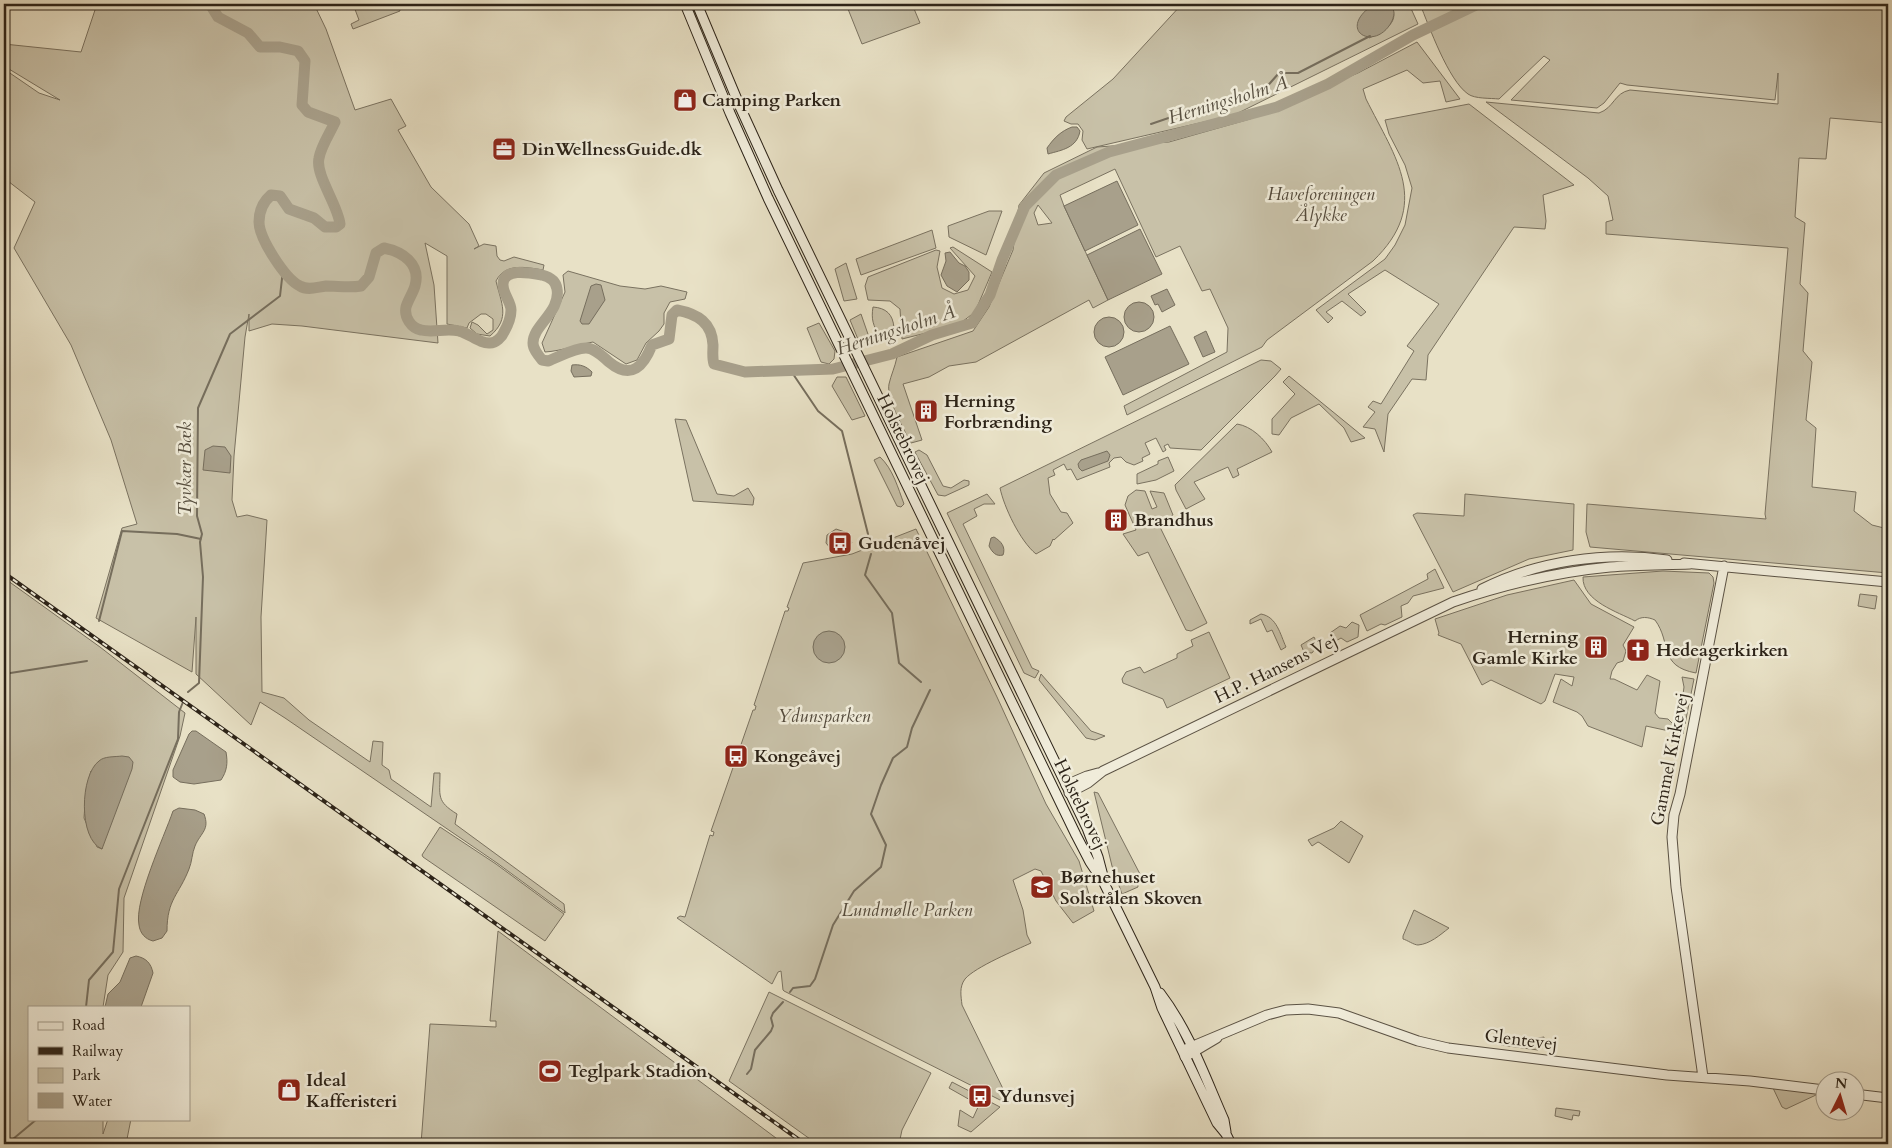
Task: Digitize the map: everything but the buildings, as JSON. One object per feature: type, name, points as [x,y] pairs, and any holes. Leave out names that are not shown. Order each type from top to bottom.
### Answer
[{"type":"street","name":"Holstebrovej","points":[[685,4],[737,130],[768,198],[1029,736],[1087,828],[1098,857],[1104,883],[1155,987],[1162,1008],[1188,1051]]},
{"type":"street","name":"Holstebrovej","points":[[697,4],[737,100],[778,190],[1063,791]]},
{"type":"street","name":"H.P. Hansens Vej","points":[[1063,791],[1088,783],[1103,772],[1429,613],[1464,598],[1543,578],[1609,567],[1690,564],[1785,568],[1888,576]]},
{"type":"street","name":"Gammel Kirkevej","points":[[1703,1077],[1676,887],[1672,837],[1674,815],[1680,794],[1724,566]]},
{"type":"street","name":"H.P. Hansens Vej","points":[[1751,568],[1888,582]]},
{"type":"street","name":"Holstebrovej","points":[[1155,987],[1176,1016],[1217,1123],[1231,1144]]},
{"type":"street","name":"Glentevej","points":[[1188,1051],[1210,1044],[1223,1033],[1267,1015],[1297,1009],[1324,1010],[1348,1016],[1418,1041],[1448,1048],[1667,1075],[1814,1089]]},
{"type":"street","points":[[1864,1095],[1888,1098]]},
{"type":"green space","points":[[97,4],[314,4],[326,29],[355,110],[391,99],[406,126],[398,130],[431,187],[469,224],[479,246],[474,249],[484,244],[496,246],[497,256],[500,260],[504,261],[514,257],[544,265],[543,270],[516,268],[505,271],[500,275],[496,281],[503,310],[500,323],[490,336],[477,334],[470,328],[472,322],[487,334],[493,330],[493,319],[486,314],[481,314],[469,323],[467,328],[447,324],[447,256],[425,243],[434,285],[438,343],[272,324],[249,331],[249,314],[245,337],[234,456],[232,500],[237,517],[247,515],[267,520],[261,617],[262,692],[284,698],[309,720],[370,762],[373,741],[383,742],[382,765],[389,770],[391,779],[431,807],[434,773],[440,773],[442,801],[457,814],[455,824],[564,904],[565,913],[497,863],[260,702],[251,725],[196,674],[196,617],[192,672],[96,618],[122,528],[137,524],[111,440],[71,345],[14,248],[35,202],[4,178],[4,69],[39,93],[60,100],[4,66],[4,44],[81,52]]},
{"type":"green space","points":[[353,4],[398,4],[400,11],[353,29],[351,24],[359,20]]},
{"type":"green space","points":[[846,4],[912,4],[920,23],[862,44]]},
{"type":"green space","points":[[1182,4],[1374,4],[1369,7],[1369,38],[1386,29],[1393,20],[1393,10],[1389,4],[1409,4],[1418,24],[1234,115],[1087,149],[1082,140],[1083,131],[1078,124],[1064,121],[1066,117],[1113,79]]},
{"type":"green space","points":[[1420,4],[1888,4],[1888,123],[1830,118],[1826,159],[1799,158],[1795,217],[1805,223],[1800,284],[1808,293],[1803,351],[1812,362],[1806,420],[1816,428],[1812,487],[1856,492],[1854,511],[1872,525],[1888,529],[1888,573],[1590,547],[1586,532],[1587,504],[1766,519],[1788,248],[1606,234],[1606,222],[1613,220],[1608,196],[1588,178],[1486,102],[1599,113],[1608,108],[1621,94],[1630,90],[1778,104],[1778,73],[1775,100],[1620,83],[1604,103],[1597,108],[1511,100],[1550,60],[1544,56],[1499,99],[1475,97],[1468,94],[1453,77],[1440,52]]},
{"type":"green space","name":"Haveforeningen Ålykke","points":[[1417,42],[1460,99],[1446,102],[1440,81],[1423,83],[1407,70],[1363,89],[1366,99],[1397,162],[1403,181],[1405,201],[1401,220],[1391,240],[1373,261],[1267,340],[1262,347],[1127,415],[1124,406],[1227,352],[1228,328],[1210,289],[1202,291],[1180,246],[1156,257],[1115,169],[1060,195],[1108,300],[1093,308],[1089,300],[976,362],[949,366],[929,377],[903,384],[922,440],[911,443],[896,414],[890,397],[889,384],[897,357],[973,331],[989,307],[1013,250],[1019,205],[1044,173],[1097,147],[1169,142],[1250,119],[1358,73]],"holes":[[[1038,205],[1052,223],[1038,225],[1034,213]]]},
{"type":"green space","points":[[1469,104],[1574,185],[1543,195],[1545,229],[1514,227],[1428,355],[1426,380],[1412,379],[1388,414],[1384,452],[1375,429],[1363,427],[1375,412],[1368,407],[1373,401],[1381,404],[1414,351],[1407,346],[1439,304],[1385,270],[1348,294],[1366,312],[1361,316],[1342,301],[1326,312],[1333,318],[1328,323],[1316,310],[1385,259],[1395,245],[1405,225],[1412,188],[1405,165],[1389,134],[1385,120]]},
{"type":"green space","points":[[989,211],[1002,211],[986,255],[949,237],[948,226]]},
{"type":"green space","points":[[932,230],[936,248],[861,275],[856,259]]},
{"type":"green space","points":[[953,247],[992,272],[975,312],[958,325],[902,339],[900,309],[890,301],[868,300],[865,286],[868,277],[936,250],[940,251],[937,267],[942,288],[954,294],[968,290],[975,276],[950,248]]},
{"type":"green space","points":[[846,263],[857,299],[844,301],[835,269]]},
{"type":"green space","points":[[568,271],[620,286],[645,289],[661,286],[687,292],[685,299],[670,302],[664,313],[664,324],[646,343],[637,360],[626,364],[593,342],[545,352],[542,343],[565,292],[563,275]]},
{"type":"green space","points":[[873,307],[885,310],[892,319],[894,328],[887,335],[880,336],[876,329],[872,319]]},
{"type":"green space","points":[[861,314],[870,340],[860,344],[850,320]]},
{"type":"green space","points":[[819,323],[835,351],[834,359],[829,364],[821,362],[807,328]]},
{"type":"green space","points":[[1261,360],[1271,361],[1281,369],[1201,450],[1170,448],[1168,444],[1164,446],[1166,450],[1163,452],[1156,438],[1145,443],[1150,454],[1142,458],[1143,461],[1134,465],[1126,462],[1121,457],[1114,458],[1109,463],[1110,467],[1077,480],[1071,469],[1067,470],[1064,464],[1053,470],[1055,475],[1048,478],[1050,494],[1061,512],[1067,513],[1073,523],[1053,539],[1050,546],[1036,554],[1024,541],[1009,514],[1000,488]]},
{"type":"green space","points":[[1289,376],[1365,438],[1351,442],[1344,428],[1319,404],[1291,418],[1279,435],[1272,434],[1272,419],[1295,394],[1283,382]]},
{"type":"green space","points":[[837,377],[846,377],[865,416],[852,420],[832,386]]},
{"type":"green space","points":[[675,419],[686,420],[717,494],[734,496],[748,488],[754,498],[753,505],[693,501]]},
{"type":"green space","points":[[1237,424],[1247,427],[1257,434],[1266,442],[1272,452],[1237,469],[1239,475],[1233,478],[1228,467],[1194,482],[1205,499],[1186,509],[1175,485]]},
{"type":"green space","points":[[919,450],[927,455],[943,486],[951,488],[964,480],[969,481],[969,485],[945,496],[938,495],[915,452]]},
{"type":"green space","points":[[880,457],[895,479],[904,504],[901,507],[897,506],[874,460]]},
{"type":"green space","points":[[1168,457],[1174,471],[1156,480],[1137,484],[1137,474]]},
{"type":"green space","points":[[1136,490],[1145,491],[1152,509],[1157,507],[1150,491],[1164,493],[1173,515],[1158,523],[1207,623],[1191,631],[1186,630],[1148,552],[1138,556],[1123,534],[1136,530],[1125,505],[1128,496]]},
{"type":"green space","points":[[987,494],[995,504],[984,504],[974,509],[977,516],[963,524],[1032,668],[1039,671],[1035,678],[1024,673],[947,513]]},
{"type":"green space","points":[[1465,494],[1574,504],[1573,550],[1529,559],[1453,592],[1413,515],[1417,513],[1464,516]]},
{"type":"green space","points":[[836,529],[845,532],[852,543],[831,549],[826,543],[827,535]]},
{"type":"green space","points":[[916,529],[1046,804],[1079,861],[1094,911],[1073,923],[1056,901],[1041,871],[1035,869],[1013,880],[1023,910],[1027,935],[1031,943],[977,969],[963,982],[961,992],[962,1005],[1008,1099],[1006,1103],[784,991],[781,971],[778,972],[772,984],[677,918],[680,916],[685,917],[710,835],[713,836],[714,832],[711,831],[753,710],[755,710],[756,706],[754,705],[803,563],[852,554]]},
{"type":"green space","points":[[1435,569],[1444,588],[1413,596],[1408,603],[1401,606],[1402,617],[1367,631],[1360,615],[1428,579],[1427,574]]},
{"type":"green space","points":[[1663,571],[1709,573],[1713,577],[1714,583],[1696,673],[1684,670],[1671,659],[1655,620],[1640,618],[1635,621],[1602,605],[1588,593],[1584,585],[1583,577]]},
{"type":"green space","points":[[4,578],[100,647],[185,713],[180,736],[124,898],[123,952],[108,975],[103,1006],[28,1006],[28,1120],[103,1120],[103,1134],[108,1120],[131,1120],[126,1144],[4,1144]],"holes":[[[91,771],[102,849],[97,847],[84,818],[86,790]]]},
{"type":"green space","points":[[1574,580],[1591,604],[1634,627],[1623,645],[1626,651],[1623,661],[1617,663],[1610,679],[1614,679],[1637,690],[1647,675],[1660,681],[1655,713],[1659,718],[1668,719],[1673,724],[1684,727],[1683,734],[1646,726],[1642,747],[1588,726],[1577,712],[1553,702],[1561,679],[1572,686],[1574,677],[1555,674],[1545,701],[1541,704],[1491,680],[1482,685],[1461,644],[1438,635],[1435,619],[1507,595]]},
{"type":"green space","points":[[1860,594],[1877,596],[1875,609],[1858,606]]},
{"type":"green space","points":[[1261,614],[1274,622],[1286,647],[1281,650],[1272,630],[1267,632],[1261,619],[1250,624],[1250,620]]},
{"type":"green space","points":[[1352,622],[1359,625],[1358,637],[1347,642],[1341,638],[1334,642],[1330,633],[1340,626],[1346,628]]},
{"type":"green space","points":[[1209,632],[1230,678],[1167,708],[1163,699],[1123,683],[1122,679],[1126,672],[1140,667],[1144,673],[1177,658],[1177,654],[1193,646],[1191,640]]},
{"type":"green space","points":[[1314,637],[1318,645],[1312,653],[1304,652],[1301,645]]},
{"type":"green space","points":[[1041,674],[1091,731],[1105,736],[1095,740],[1086,738],[1039,680]]},
{"type":"green space","points":[[1682,677],[1694,679],[1685,724],[1679,723],[1684,687]]},
{"type":"green space","points":[[1094,792],[1098,793],[1141,876],[1137,879],[1138,887],[1122,894],[1112,866]]},
{"type":"green space","points":[[1341,821],[1363,836],[1349,863],[1318,842],[1312,846],[1308,840],[1334,828]]},
{"type":"green space","points":[[440,827],[496,864],[564,914],[545,941],[423,857],[422,855]]},
{"type":"green space","points":[[1414,910],[1449,928],[1427,943],[1416,945],[1403,939]]},
{"type":"green space","name":"Teglpark Stadion","points":[[498,931],[784,1144],[421,1144],[430,1024],[496,1027],[496,1021],[490,1021]]},
{"type":"green space","points":[[769,992],[931,1073],[902,1130],[899,1144],[817,1144],[729,1081]]},
{"type":"green space","points":[[1544,1037],[1543,1046],[1538,1050],[1501,1045],[1500,1041],[1504,1038],[1504,1041],[1514,1042]]},
{"type":"green space","points":[[952,1082],[1000,1107],[971,1132],[958,1126],[960,1110],[973,1118],[979,1105],[949,1088]]},
{"type":"green space","points":[[1773,1088],[1814,1091],[1814,1096],[1786,1109],[1782,1107]]},
{"type":"green space","points":[[1556,1108],[1580,1111],[1579,1116],[1573,1115],[1572,1120],[1555,1116]]},
{"type":"water","points":[[1374,4],[1389,4],[1394,12],[1394,16],[1385,31],[1377,36],[1369,37],[1362,35],[1358,30],[1358,23],[1363,14]]},
{"type":"water","points":[[1072,127],[1077,127],[1080,131],[1076,141],[1068,147],[1048,154],[1047,148],[1052,141]]},
{"type":"water","points":[[1117,181],[1138,225],[1085,251],[1064,206]]},
{"type":"water","points":[[1140,229],[1162,274],[1108,300],[1087,255]]},
{"type":"water","points":[[950,252],[969,272],[969,280],[957,292],[947,286],[941,275],[946,261],[945,253]]},
{"type":"water","points":[[601,285],[605,300],[589,324],[582,324],[580,321],[591,286]]},
{"type":"water","points":[[1167,289],[1175,305],[1162,312],[1158,304],[1155,305],[1151,296]]},
{"type":"water","points":[[1139,302],[1150,306],[1154,317],[1150,328],[1139,332],[1128,328],[1124,317],[1128,306]]},
{"type":"water","points":[[1109,317],[1115,318],[1123,326],[1123,338],[1115,346],[1109,347],[1103,346],[1095,338],[1094,332],[1095,326],[1103,318]]},
{"type":"water","points":[[1170,326],[1189,364],[1123,395],[1105,357]]},
{"type":"water","points":[[1206,331],[1215,352],[1203,357],[1194,337]]},
{"type":"water","points":[[572,365],[585,367],[592,372],[591,376],[574,377],[571,371]]},
{"type":"water","points":[[213,446],[225,447],[231,456],[230,473],[203,470],[205,450]]},
{"type":"water","points":[[1107,451],[1110,455],[1108,461],[1082,471],[1079,468],[1078,464],[1081,460]]},
{"type":"water","points":[[994,537],[1002,544],[1004,549],[1003,555],[994,554],[989,546],[991,538]]},
{"type":"water","points":[[829,631],[835,632],[840,636],[844,641],[844,653],[840,658],[835,662],[829,663],[823,662],[818,658],[814,653],[813,647],[814,641],[818,636],[823,632]]},
{"type":"water","points":[[192,731],[196,731],[226,752],[225,773],[221,780],[194,784],[180,782],[173,777],[173,770]]},
{"type":"water","points":[[129,757],[133,762],[132,769],[102,849],[94,843],[85,820],[85,792],[93,768],[101,759]]},
{"type":"water","points":[[179,808],[195,810],[204,814],[206,824],[195,846],[185,878],[171,904],[167,931],[162,938],[153,941],[145,937],[140,928],[139,914],[141,901],[145,885],[173,811]]},
{"type":"water","points":[[136,956],[143,958],[151,966],[153,973],[141,1006],[105,1006],[108,994],[120,982],[130,958]]},
{"type":"waterway","name":"Herningsholm Å","points":[[210,4],[218,17],[248,33],[260,47],[280,47],[298,51],[305,61],[302,105],[308,112],[335,122],[322,149],[319,165],[320,173],[340,224],[336,227],[325,227],[314,218],[289,209],[280,196],[271,195],[261,210],[259,222],[263,238],[280,267],[294,282],[309,288],[361,286],[369,277],[376,253],[384,248],[391,250],[409,260],[415,271],[415,286],[406,311],[407,318],[411,324],[417,329],[426,331],[459,331],[482,342],[492,343],[502,336],[510,316],[511,307],[503,288],[504,279],[512,273],[518,272],[542,275],[550,278],[557,289],[555,305],[534,336],[534,347],[542,360],[548,361],[581,348],[589,348],[596,351],[617,368],[631,370],[641,364],[652,345],[669,339],[672,315],[677,310],[691,314],[707,325],[712,337],[714,364],[745,372],[833,369],[892,354],[932,335],[972,323],[990,295],[1002,260],[1025,206],[1056,175],[1109,152],[1277,107],[1328,84],[1413,35],[1478,4]]},
{"type":"waterway","points":[[1458,4],[1461,12]]},
{"type":"waterway","points":[[1151,124],[1189,111],[1225,108],[1263,91],[1279,73],[1298,73],[1370,36]]},
{"type":"waterway","name":"Tyvkær Bæk","points":[[188,692],[199,683],[203,577],[200,542],[202,534],[197,516],[198,408],[230,334],[280,296],[283,270]]},
{"type":"waterway","points":[[791,371],[818,411],[842,431],[868,534]]},
{"type":"waterway","points":[[99,621],[122,531],[177,534],[201,539]]},
{"type":"waterway","points":[[871,554],[865,575],[892,613],[899,663],[921,682]]},
{"type":"waterway","points":[[4,674],[87,661]]},
{"type":"waterway","points":[[790,992],[793,988],[810,986],[815,979],[833,925],[854,891],[881,867],[886,845],[871,814],[893,758],[907,747],[912,728],[930,690]]},
{"type":"waterway","name":"Tyvkær Bæk","points":[[86,1006],[89,980],[113,952],[119,889],[178,739],[179,712],[183,702]]},
{"type":"waterway","points":[[747,1074],[751,1069],[755,1050],[771,1031],[773,1013],[783,1002]]},
{"type":"waterway","name":"Tyvkær Bæk","points":[[7,1144],[36,1120]]},
{"type":"railway","points":[[4,573],[805,1144]]},
{"type":"place","name":"Camping Parken","points":[[685,100]]},
{"type":"place","name":"DinWellnessGuide.dk","points":[[504,149]]},
{"type":"place","name":"Herning Forbrænding","points":[[926,411]]},
{"type":"place","name":"Brandhus","points":[[1116,520]]},
{"type":"place","name":"Gudenåvej","points":[[840,543]]},
{"type":"place","name":"Herning Gamle Kirke","points":[[1596,647]]},
{"type":"place","name":"Hedeagerkirken","points":[[1638,650]]},
{"type":"place","name":"Kongeåvej","points":[[736,756]]},
{"type":"place","name":"Børnehuset Solstrålen Skoven","points":[[1042,887]]},
{"type":"place","name":"Teglpark Stadion","points":[[550,1071]]},
{"type":"place","name":"Ideal Kafferisteri","points":[[289,1090]]},
{"type":"place","name":"Ydunsvej","points":[[980,1096]]},
{"type":"park label","name":"Ydunsparken","points":[[824,716]]},
{"type":"park label","name":"Lundmølle Parken","points":[[907,910]]}]
